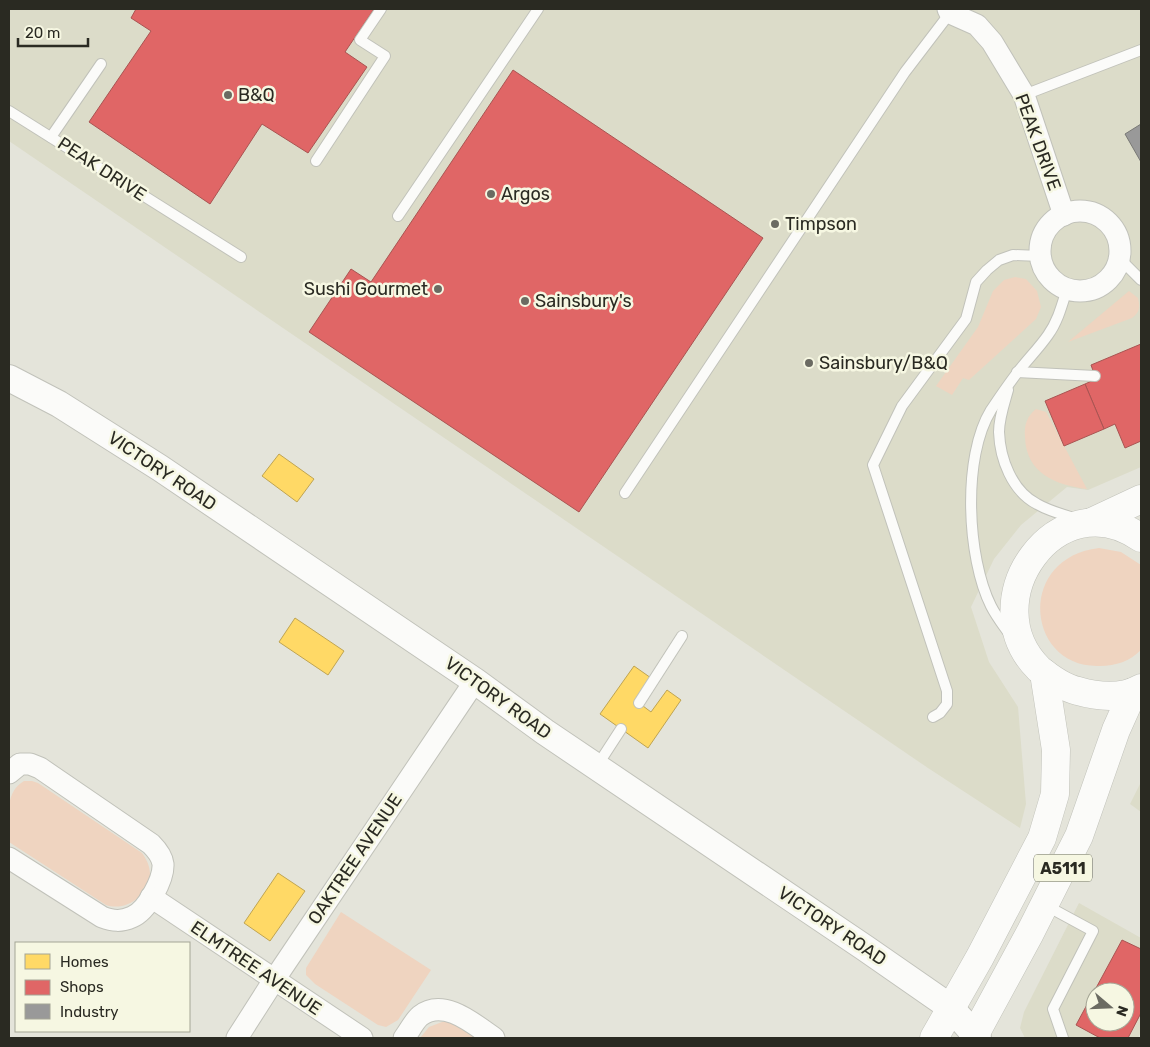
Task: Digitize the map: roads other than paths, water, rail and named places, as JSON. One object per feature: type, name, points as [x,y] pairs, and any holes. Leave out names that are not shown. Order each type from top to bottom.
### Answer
[{"type":"highway","name":"A5111","points":[[934,1038],[980,956],[1042,838],[1055,794],[1056,750],[1035,664],[1018,636],[1014,617],[1014,604],[1022,577],[1030,560],[1053,535],[1066,528],[1089,522],[1141,499]]},
{"type":"highway","points":[[1089,522],[1114,524],[1134,532],[1141,538]]},
{"type":"highway","name":"A5111","points":[[1035,664],[1074,690],[1089,694],[1120,696],[1138,692]]},
{"type":"highway","name":"A5111","points":[[975,1037],[1079,836],[1116,730],[1138,692]]},
{"type":"street","name":"PEAK DRIVE","points":[[949,11],[977,25],[992,42],[1024,95],[1064,215]]},
{"type":"street","points":[[1080,211],[1101,216],[1111,226],[1118,238],[1119,258],[1112,274],[1103,284],[1090,290],[1078,291],[1067,289],[1053,280],[1044,270],[1040,256],[1043,235],[1051,223],[1064,215],[1080,211]]},
{"type":"street","name":"VICTORY ROAD","points":[[9,378],[59,404],[160,468],[475,681],[545,732],[950,1007],[975,1037]]},
{"type":"street","name":"OAKTREE AVENUE","points":[[237,1038],[475,681]]},
{"type":"street","points":[[9,773],[20,764],[35,766],[151,844],[161,856],[163,863],[160,881],[142,911],[134,917],[114,921],[102,918],[9,858]]},
{"type":"street","name":"ELMTREE AVENUE","points":[[151,897],[362,1038]]},
{"type":"street","points":[[404,1038],[420,1016],[434,1010],[456,1013],[494,1038]]},
{"type":"lane","points":[[316,161],[385,56],[360,40],[381,9]]},
{"type":"lane","points":[[398,216],[538,9]]},
{"type":"lane","points":[[625,493],[905,72],[949,11]]},
{"type":"lane","points":[[1024,95],[1141,50]]},
{"type":"lane","points":[[51,137],[101,64]]},
{"type":"lane","name":"PEAK DRIVE","points":[[9,111],[242,257]]},
{"type":"lane","points":[[933,717],[940,713],[947,704],[947,691],[873,465],[902,406],[966,318],[976,282],[999,260],[1013,255],[1040,256]]},
{"type":"lane","points":[[1119,258],[1141,280]]},
{"type":"lane","points":[[1035,664],[1005,628],[991,605],[979,567],[973,525],[971,486],[977,448],[990,412],[1017,372],[1048,334],[1059,315],[1067,289]]},
{"type":"lane","points":[[1017,372],[1095,376]]},
{"type":"lane","points":[[1010,382],[999,431],[1003,458],[1010,475],[1020,492],[1036,504],[1089,522]]},
{"type":"lane","points":[[639,703],[682,636]]},
{"type":"lane","points":[[596,767],[621,729]]},
{"type":"lane","points":[[1045,904],[1093,931],[1053,1008],[1063,1038]]},
{"type":"place","name":"B&Q","points":[[228,95]]},
{"type":"place","name":"Argos","points":[[491,194]]},
{"type":"place","name":"Timpson","points":[[775,224]]},
{"type":"place","name":"Sushi Gourmet","points":[[438,289]]},
{"type":"place","name":"Sainsbury's","points":[[525,301]]},
{"type":"place","name":"Sainsbury/B&Q","points":[[809,363]]}]
